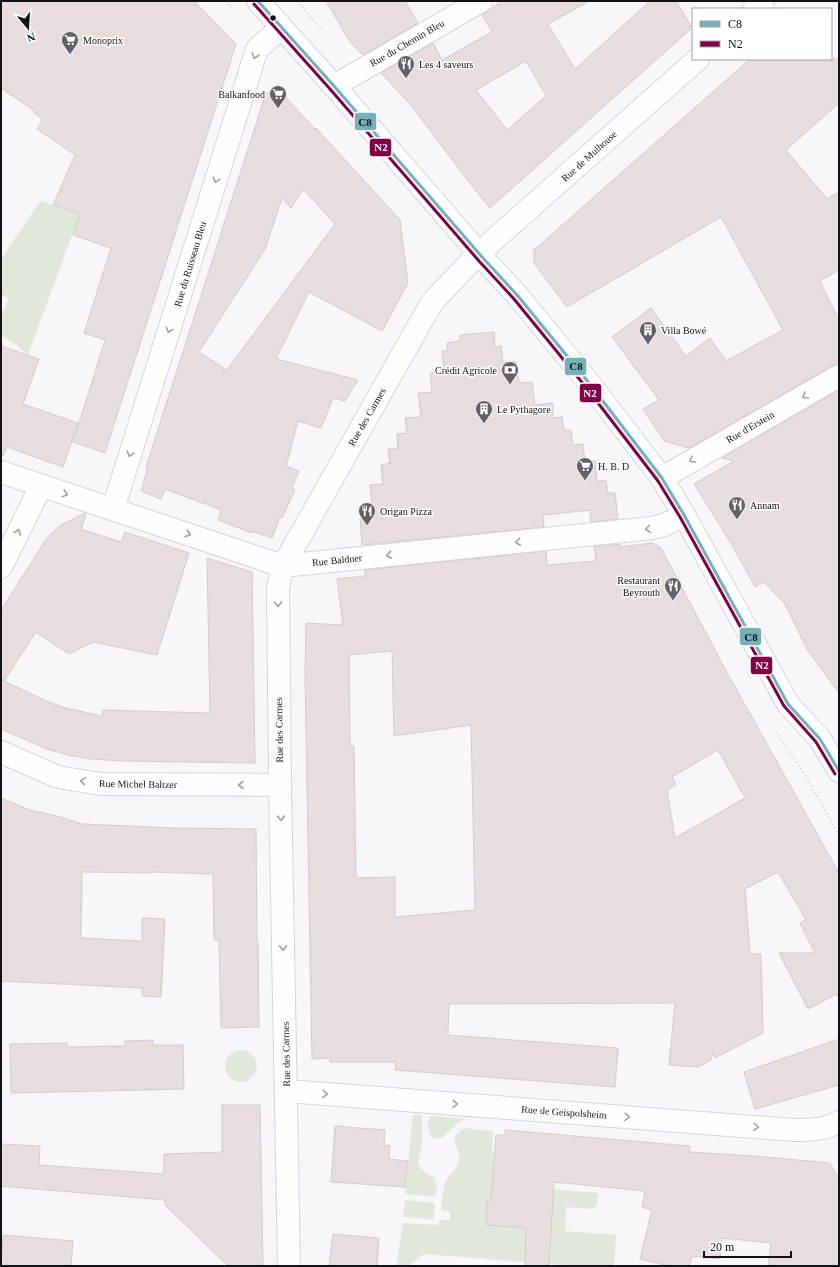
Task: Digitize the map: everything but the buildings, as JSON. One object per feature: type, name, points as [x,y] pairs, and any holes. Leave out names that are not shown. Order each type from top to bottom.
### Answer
[{"type":"street","points":[[258,1],[518,296],[549,333],[662,478],[788,704],[820,738],[839,771]]},
{"type":"street","name":"Rue du Chemin Bleu","points":[[334,86],[481,1]]},
{"type":"street","points":[[755,8],[763,1]]},
{"type":"street","name":"Rue du Ruisseau Bleu","points":[[113,509],[257,49],[281,28]]},
{"type":"street","name":"Rue de Mulhouse","points":[[479,253],[697,60]]},
{"type":"street","name":"Rue des Carmes","points":[[289,1266],[278,588],[282,566],[431,304],[479,253]]},
{"type":"street","name":"Rue d'Erstein","points":[[662,478],[839,376]]},
{"type":"street","name":"Rue Baldner","points":[[1,472],[282,566],[652,528],[664,525],[684,515]]},
{"type":"street","points":[[1,567],[40,486]]},
{"type":"street","name":"Rue Michel Baltzer","points":[[1,752],[58,777],[101,784],[280,785]]},
{"type":"street","name":"Rue de Geispolsheim","points":[[287,1091],[794,1130],[817,1130],[839,1122]]},
{"type":"shaded area","points":[[40,201],[80,214],[28,355],[13,342],[1,336],[1,315],[9,299],[1,294],[1,259]]},
{"type":"shaded area","points":[[238,1050],[244,1050],[253,1054],[257,1066],[253,1078],[244,1082],[238,1082],[229,1078],[225,1069],[225,1063],[229,1054]]},
{"type":"shaded area","points":[[413,1115],[422,1115],[422,1144],[418,1161],[421,1169],[435,1178],[437,1186],[436,1197],[405,1194]]},
{"type":"shaded area","points":[[431,1116],[466,1119],[458,1123],[442,1138],[434,1139],[428,1131],[428,1122]]},
{"type":"shaded area","points":[[467,1127],[469,1129],[493,1131],[492,1153],[494,1154],[491,1200],[487,1201],[486,1223],[498,1224],[498,1226],[551,1230],[554,1189],[598,1193],[597,1205],[592,1209],[566,1207],[565,1231],[616,1235],[614,1266],[574,1266],[424,1254],[410,1265],[396,1266],[403,1223],[437,1225],[441,1220],[450,1220],[450,1211],[441,1211],[443,1190],[446,1180],[458,1163],[459,1154],[454,1140],[455,1137],[459,1132]]},
{"type":"shaded area","points":[[405,1200],[435,1203],[434,1220],[403,1217]]},
{"type":"transit line","name":"C8","points":[[258,1],[518,296],[589,383],[662,478],[788,704],[820,739],[839,771]]},
{"type":"transit line","name":"N2","points":[[254,4],[514,299],[585,386],[658,481],[680,517],[784,706],[816,742],[835,774]]},
{"type":"place","name":"Monoprix","points":[[70,55]]},
{"type":"place","name":"Les 4 saveurs","points":[[406,79]]},
{"type":"place","name":"Balkanfood","points":[[278,109]]},
{"type":"place","name":"Villa Bowé","points":[[648,345]]},
{"type":"place","name":"Crédit Agricole","points":[[510,385]]},
{"type":"place","name":"Le Pythagore","points":[[484,424]]},
{"type":"place","name":"H. B. D","points":[[585,481]]},
{"type":"place","name":"Annam","points":[[737,520]]},
{"type":"place","name":"Origan Pizza","points":[[367,526]]},
{"type":"place","name":"Restaurant Beyrouth","points":[[673,601]]}]
